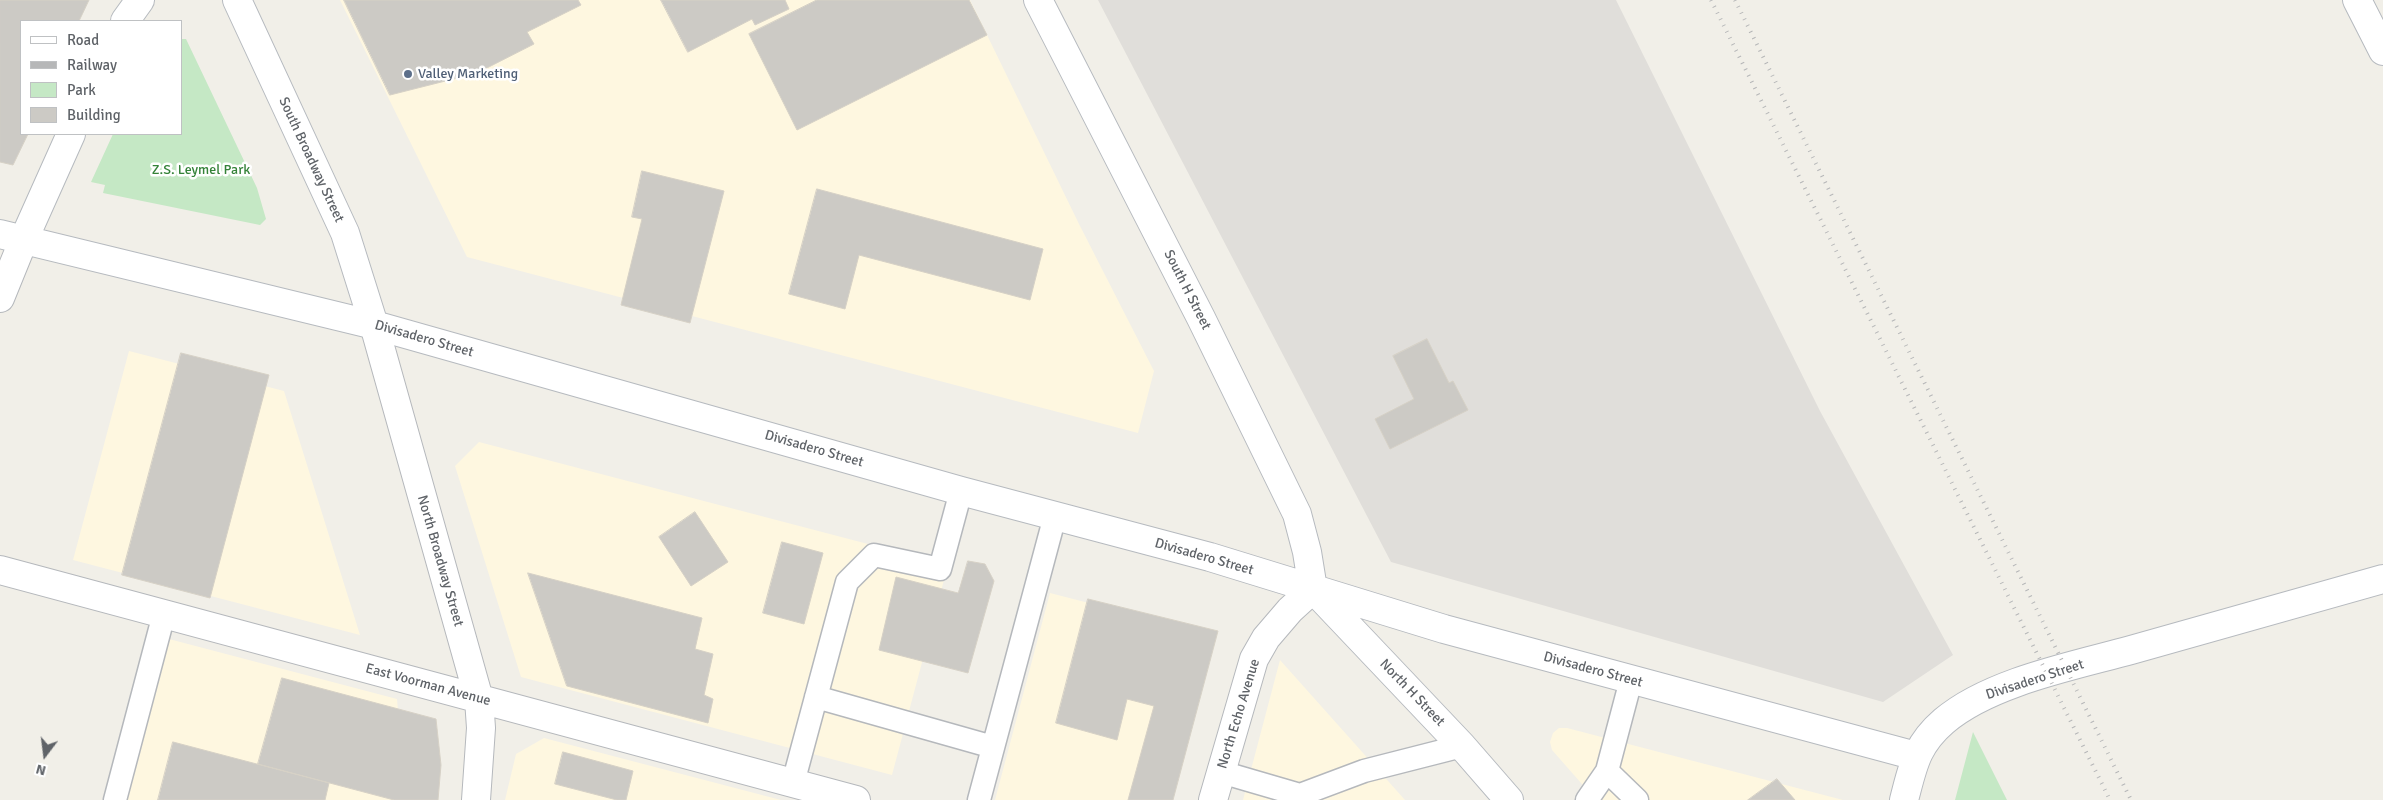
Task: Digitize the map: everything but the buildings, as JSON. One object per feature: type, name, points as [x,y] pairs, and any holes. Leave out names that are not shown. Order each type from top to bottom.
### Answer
[{"type":"street","points":[[126,20],[140,0]]},
{"type":"street","name":"South Broadway Street","points":[[237,0],[345,233],[374,325]]},
{"type":"street","name":"South H Street","points":[[1038,0],[1201,318],[1297,514],[1307,552],[1313,589]]},
{"type":"street","points":[[2357,0],[2383,51]]},
{"type":"street","points":[[0,298],[12,237],[70,135]]},
{"type":"street","name":"Divisadero Street","points":[[12,237],[374,325],[961,491],[1210,557],[1444,629],[1916,756],[1929,736],[1944,721],[1974,700],[2010,685],[2383,579]]},
{"type":"street","name":"North Broadway Street","points":[[374,325],[479,699],[481,728],[477,800]]},
{"type":"street","name":"East Voorman Avenue","points":[[0,570],[856,800]]},
{"type":"street","name":"North H Street","points":[[1313,589],[1462,746],[1509,800]]},
{"type":"street","name":"North Echo Avenue","points":[[1213,800],[1254,659],[1266,638],[1290,610],[1313,589]]},
{"type":"street","points":[[1904,800],[1916,756]]},
{"type":"lane","points":[[793,783],[848,582],[874,555],[940,569],[961,491]]},
{"type":"lane","points":[[979,800],[1055,516]]},
{"type":"lane","points":[[115,800],[164,614]]},
{"type":"lane","points":[[1587,800],[1607,771],[1630,680]]},
{"type":"lane","points":[[816,697],[993,746]]},
{"type":"lane","points":[[1221,772],[1299,798],[1364,771],[1462,746]]},
{"type":"lane","points":[[1607,771],[1636,800]]},
{"type":"shaded area","points":[[340,0],[970,0],[1079,224],[1154,371],[1138,433],[467,257]]},
{"type":"shaded area","points":[[1098,0],[1616,0],[1820,411],[1953,655],[1883,702],[1391,562]]},
{"type":"shaded area","points":[[129,351],[284,391],[360,635],[73,560]]},
{"type":"shaded area","points":[[479,442],[948,565],[892,775],[521,677],[455,466]]},
{"type":"shaded area","points":[[1050,593],[1178,626],[1132,800],[995,800]]},
{"type":"shaded area","points":[[169,639],[397,699],[402,758],[395,800],[126,800]]},
{"type":"shaded area","points":[[1280,660],[1405,800],[1243,800]]},
{"type":"shaded area","points":[[1559,728],[1567,728],[1843,800],[1596,800],[1552,750],[1550,742],[1553,733]]},
{"type":"shaded area","points":[[544,738],[781,800],[505,800],[516,754]]},
{"type":"green space","name":"Z.S. Leymel Park","points":[[182,39],[186,39],[257,188],[266,219],[260,225],[103,193],[105,185],[91,182],[113,135],[182,135]]},
{"type":"green space","points":[[1973,732],[2007,800],[1955,800]]},
{"type":"railway","points":[[1711,0],[2110,800]]},
{"type":"railway","points":[[1735,0],[2131,800]]},
{"type":"place","name":"Valley Marketing","points":[[408,74]]}]
